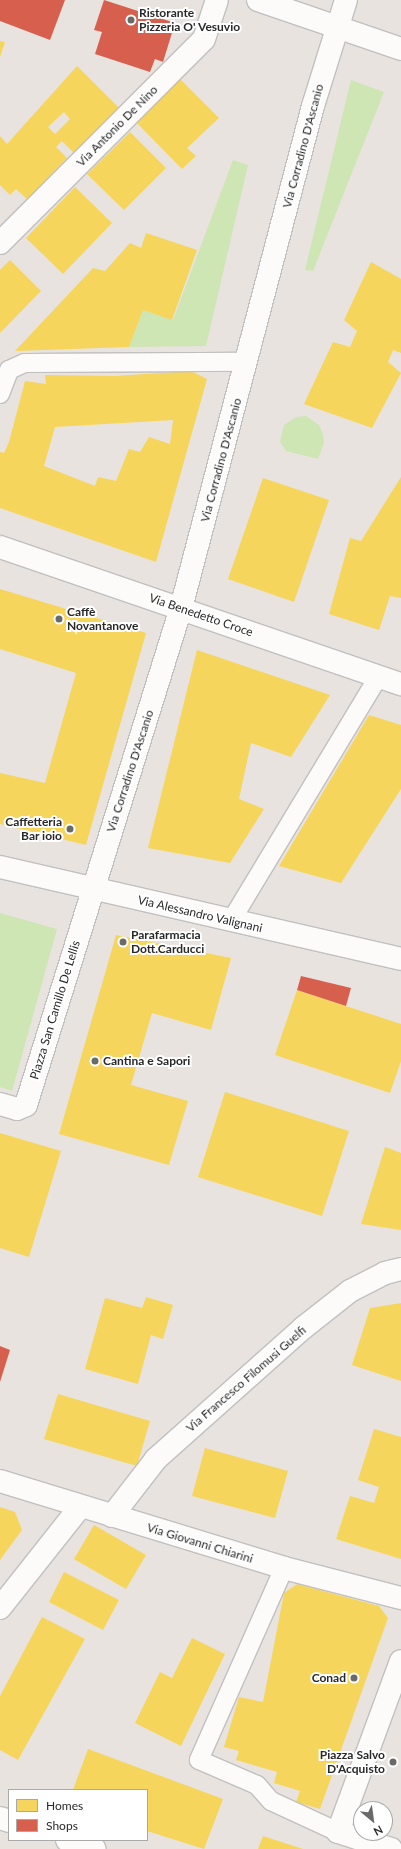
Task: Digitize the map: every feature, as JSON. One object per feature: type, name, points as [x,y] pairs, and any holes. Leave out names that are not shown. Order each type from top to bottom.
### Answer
[{"type":"street","name":"Via Antonio De Nino","points":[[0,243],[204,39],[217,0]]},
{"type":"street","points":[[258,0],[401,49]]},
{"type":"street","name":"Via Corradino D'Ascanio","points":[[92,889],[181,608],[337,27],[346,0]]},
{"type":"street","name":"Via Benedetto Croce","points":[[0,547],[401,684]]},
{"type":"street","name":"Via Alessandro Valignani","points":[[0,868],[401,959]]},
{"type":"street","name":"Piazza San Camillo De Lellis","points":[[0,1104],[17,1110],[26,1105],[92,889]]},
{"type":"street","name":"Via Francesco Filomusi Guelfi","points":[[112,1516],[156,1459],[303,1328],[350,1291],[385,1273],[401,1269]]},
{"type":"street","name":"Via Giovanni Chiarini","points":[[0,1481],[80,1507],[284,1568],[401,1598]]},
{"type":"street","points":[[0,1608],[80,1507]]},
{"type":"street","points":[[391,1849],[338,1832],[401,1661]]},
{"type":"street","points":[[70,1841],[95,1849]]},
{"type":"lane","points":[[0,394],[9,370],[25,363],[247,362]]},
{"type":"lane","points":[[231,921],[379,676]]},
{"type":"lane","points":[[284,1568],[199,1760],[257,1784],[271,1801],[338,1832]]},
{"type":"green space","points":[[351,80],[384,92],[313,271],[305,270]]},
{"type":"green space","points":[[233,160],[248,165],[206,346],[129,347],[143,310],[173,320]]},
{"type":"green space","points":[[306,416],[319,425],[323,434],[324,443],[318,459],[286,451],[280,442],[284,425],[296,417]]},
{"type":"green space","points":[[0,913],[57,929],[12,1091],[0,1087]]},
{"type":"building: Homes","points":[[0,41],[5,42],[0,57]]},
{"type":"building: Homes","points":[[77,66],[119,108],[75,154],[62,141],[56,147],[67,158],[27,199],[16,189],[10,195],[0,185],[0,136],[7,144]],"holes":[[[64,112],[70,119],[55,134],[48,127]]]},
{"type":"building: Homes","points":[[179,78],[219,118],[187,148],[196,156],[182,169],[136,122]]},
{"type":"building: Homes","points":[[130,132],[166,168],[124,210],[87,174]]},
{"type":"building: Homes","points":[[75,187],[112,223],[63,274],[26,238]]},
{"type":"building: Homes","points":[[146,233],[197,250],[172,320],[143,310],[129,347],[15,351],[93,268],[105,271],[130,243],[141,248]]},
{"type":"building: Homes","points":[[10,260],[41,291],[0,333],[0,270]]},
{"type":"building: Homes","points":[[371,262],[401,279],[401,353],[393,350],[388,362],[401,373],[372,428],[304,404],[333,342],[350,347],[357,331],[344,320]]},
{"type":"building: Homes","points":[[191,371],[207,379],[156,562],[0,508],[0,452],[4,453],[9,442],[25,381],[46,384],[45,375],[115,376]],"holes":[[[173,420],[170,444],[149,437],[140,452],[129,449],[116,481],[98,477],[95,486],[44,466],[55,427]]]},
{"type":"building: Homes","points":[[401,477],[401,598],[390,596],[379,630],[329,614],[350,538],[361,541]]},
{"type":"building: Homes","points":[[263,478],[329,500],[294,602],[228,579]]},
{"type":"building: Homes","points":[[0,589],[146,633],[86,845],[0,824],[0,773],[45,783],[76,673],[0,649]]},
{"type":"building: Homes","points":[[197,650],[330,695],[291,757],[251,743],[239,799],[264,809],[230,863],[148,848]]},
{"type":"building: Homes","points":[[369,715],[401,725],[401,789],[341,883],[279,866]]},
{"type":"building: Homes","points":[[116,935],[231,958],[211,1030],[152,1013],[131,1085],[188,1101],[169,1165],[59,1134]]},
{"type":"building: Homes","points":[[297,990],[401,1024],[401,1061],[390,1093],[275,1055]]},
{"type":"building: Homes","points":[[225,1092],[349,1131],[322,1216],[198,1177]]},
{"type":"building: Homes","points":[[0,1133],[61,1151],[29,1257],[0,1248]]},
{"type":"building: Homes","points":[[385,1147],[401,1153],[401,1230],[361,1224]]},
{"type":"building: Homes","points":[[146,1297],[173,1305],[163,1339],[151,1335],[138,1384],[85,1369],[105,1298],[142,1308]]},
{"type":"building: Homes","points":[[401,1303],[401,1381],[352,1365],[370,1308]]},
{"type":"building: Homes","points":[[58,1394],[150,1421],[137,1466],[44,1439]]},
{"type":"building: Homes","points":[[374,1429],[401,1437],[401,1559],[336,1539],[350,1496],[374,1503],[379,1487],[358,1480]]},
{"type":"building: Homes","points":[[205,1448],[288,1471],[275,1518],[192,1496]]},
{"type":"building: Homes","points":[[0,1507],[15,1512],[22,1530],[0,1560]]},
{"type":"building: Homes","points":[[94,1525],[146,1555],[126,1589],[74,1559]]},
{"type":"building: Homes","points":[[64,1572],[119,1600],[103,1630],[49,1602]]},
{"type":"building: Homes","points":[[297,1584],[379,1606],[388,1618],[320,1809],[296,1802],[300,1791],[274,1783],[277,1772],[236,1760],[239,1751],[224,1747],[239,1697],[263,1702],[284,1593]]},
{"type":"building: Homes","points":[[42,1617],[85,1639],[18,1760],[0,1750],[0,1696]]},
{"type":"building: Homes","points":[[192,1638],[225,1654],[181,1746],[135,1723],[160,1672],[172,1678]]},
{"type":"building: Homes","points":[[88,1749],[223,1799],[204,1849],[148,1831],[148,1789],[73,1789]]},
{"type":"building: Homes","points":[[263,1836],[303,1849],[258,1849]]},
{"type":"building: Shops","points":[[0,0],[65,0],[50,40],[0,21]]},
{"type":"building: Shops","points":[[104,0],[175,23],[163,62],[155,59],[150,72],[95,54],[102,32],[94,30]]},
{"type":"building: Shops","points":[[301,976],[351,988],[346,1006],[297,990]]},
{"type":"building: Shops","points":[[0,1346],[10,1350],[0,1382]]},
{"type":"place","name":"Ristorante Pizzeria O' Vesuvio","points":[[131,20]]},
{"type":"place","name":"Caffè Novantanove","points":[[59,619]]},
{"type":"place","name":"Caffetteria Bar ioio","points":[[70,829]]},
{"type":"place","name":"Parafarmacia Dott.Carducci","points":[[123,942]]},
{"type":"place","name":"Cantina e Sapori","points":[[95,1061]]},
{"type":"place","name":"Conad","points":[[354,1678]]},
{"type":"place","name":"Piazza Salvo D'Acquisto","points":[[393,1762]]}]
